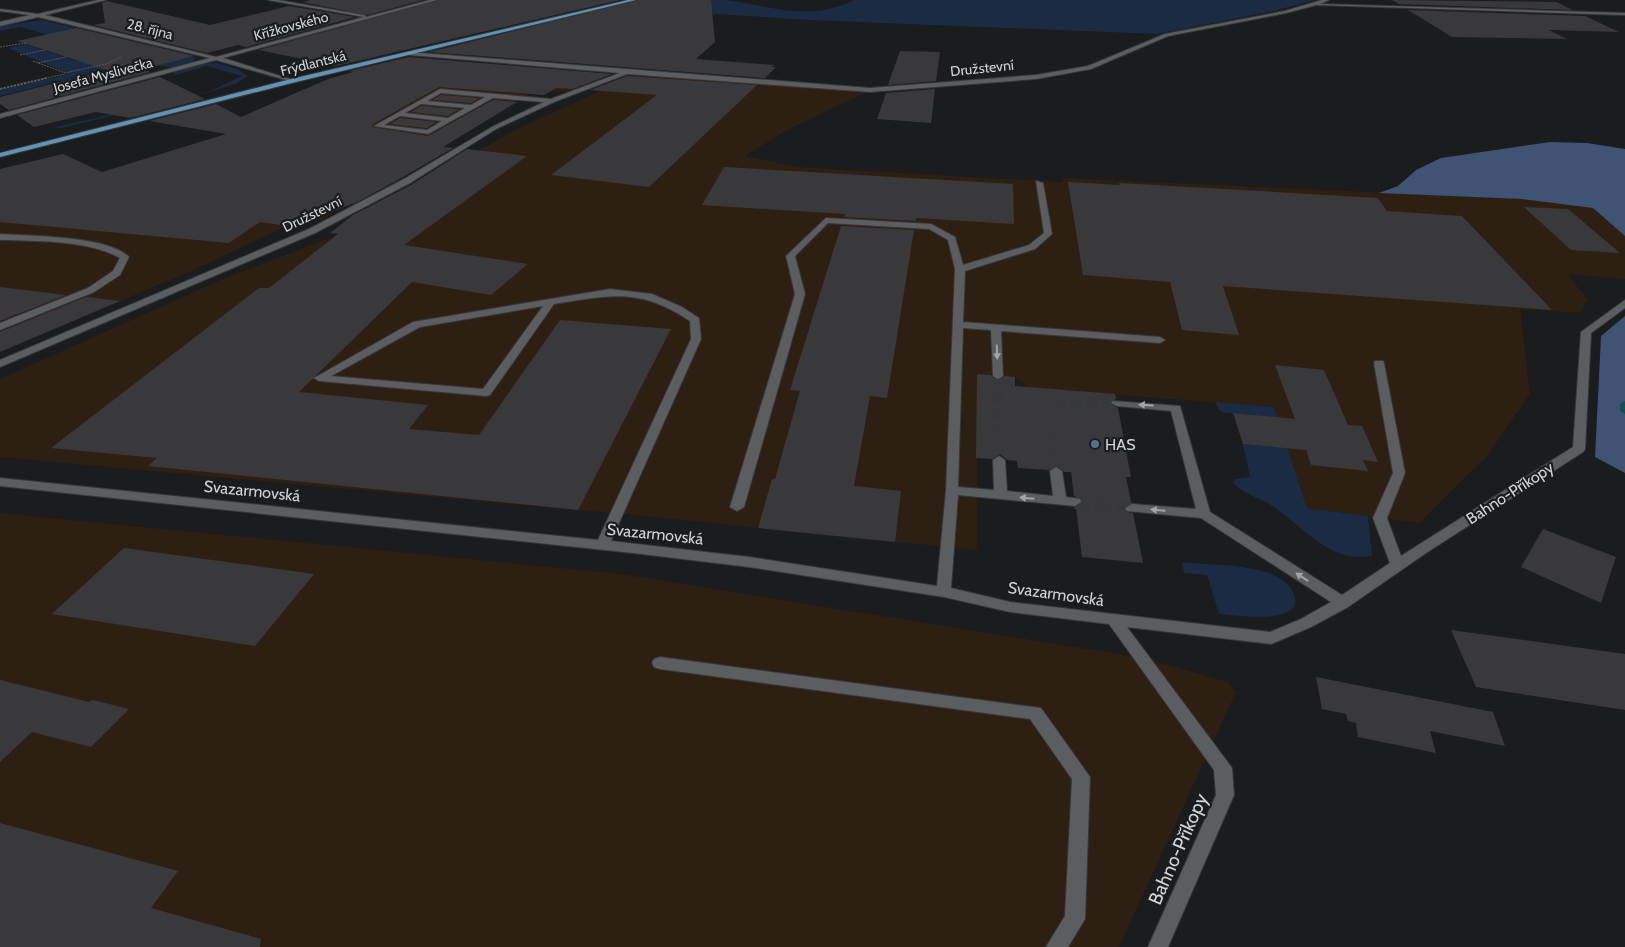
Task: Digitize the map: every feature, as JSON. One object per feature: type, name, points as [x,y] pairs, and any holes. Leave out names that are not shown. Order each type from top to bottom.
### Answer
[{"type":"main road","name":"Frýdlantská","points":[[0,148],[283,78],[618,0]]},
{"type":"main road","name":"Frýdlantská","points":[[0,155],[291,81],[634,0]]},
{"type":"street","points":[[0,24],[104,0]]},
{"type":"street","points":[[270,0],[369,17]]},
{"type":"street","name":"Křížkovského","points":[[212,58],[434,0]]},
{"type":"street","name":"Družstevní","points":[[410,52],[473,60],[870,90],[962,84],[1089,68],[1167,35],[1327,0]]},
{"type":"street","points":[[1314,4],[1342,7],[1625,14]]},
{"type":"street","name":"28. října","points":[[0,10],[38,15],[250,67],[291,81]]},
{"type":"street","name":"Josefa Myslivečka","points":[[0,116],[212,58]]},
{"type":"street","name":"Družstevní","points":[[0,364],[312,231],[407,181],[494,128],[552,100],[628,72]]},
{"type":"street","points":[[493,95],[428,132],[376,126],[440,91],[493,95],[552,100]]},
{"type":"street","points":[[419,102],[472,107]]},
{"type":"street","points":[[398,114],[449,120]]},
{"type":"street","points":[[960,269],[1032,247],[1048,234],[1039,184]]},
{"type":"street","points":[[737,506],[800,294],[790,256],[826,220],[931,227],[952,239],[960,269],[952,490],[944,592]]},
{"type":"street","points":[[0,237],[28,238],[113,249],[125,257],[117,273],[91,290],[0,327]]},
{"type":"street","points":[[551,302],[486,393],[319,378],[417,324],[610,292],[649,296],[679,309],[695,320],[696,338],[602,546]]},
{"type":"street","name":"Bahno-Příkopy","points":[[1302,628],[1579,449],[1586,332],[1625,303]]},
{"type":"street","points":[[958,325],[1160,340]]},
{"type":"street","points":[[996,328],[998,376]]},
{"type":"street","points":[[1379,363],[1399,473],[1380,518],[1398,565]]},
{"type":"street","points":[[1117,403],[1176,408],[1204,514]]},
{"type":"street","points":[[1000,460],[1001,495]]},
{"type":"street","points":[[1056,471],[1060,501]]},
{"type":"street","name":"Svazarmovská","points":[[0,482],[749,562],[944,592],[1010,606],[1271,638],[1302,628]]},
{"type":"street","points":[[952,490],[1075,502]]},
{"type":"street","points":[[1132,508],[1204,514],[1343,603]]},
{"type":"street","name":"Bahno-Příkopy","points":[[1114,620],[1223,768],[1225,795],[1158,947]]},
{"type":"street","points":[[660,663],[1035,713],[1081,777],[1075,919],[1056,947]]},
{"type":"path","points":[[0,48],[26,43]]},
{"type":"path","points":[[20,55],[45,50]]},
{"type":"path","points":[[0,89],[106,64],[129,55]]},
{"type":"path","points":[[37,63],[66,56]]},
{"type":"path","points":[[33,61],[69,76]]},
{"type":"shaded area","points":[[666,0],[724,0],[805,11],[837,7],[854,0],[1315,0],[1278,10],[1157,34],[810,20],[654,10]]},
{"type":"shaded area","points":[[42,20],[196,58],[192,63],[173,68],[139,61],[0,96],[0,90],[69,74],[8,48],[25,44],[77,61],[108,53],[21,27],[0,31],[0,26]]},
{"type":"shaded area","points":[[217,63],[238,69],[248,76],[237,83],[216,90],[58,129],[56,127],[210,91],[242,76],[207,66],[176,75],[173,73],[200,64]]},
{"type":"shaded area","points":[[504,65],[608,74],[599,81],[566,92],[531,93],[321,220],[304,218],[189,272],[0,352],[0,201],[30,204],[423,73],[493,71]]},
{"type":"shaded area","points":[[634,75],[867,92],[785,131],[745,156],[797,167],[1063,182],[1063,178],[1523,199],[1593,208],[1625,236],[1625,279],[1567,274],[1588,300],[1580,313],[1520,309],[1530,394],[1487,456],[1419,523],[1307,508],[1274,407],[1030,388],[1015,377],[977,374],[977,550],[645,516],[0,457],[0,379],[225,278],[338,235],[511,132]]},
{"type":"shaded area","points":[[1550,142],[1587,143],[1625,149],[1625,236],[1593,208],[1522,199],[1379,193],[1398,186],[1416,170],[1441,158]]},
{"type":"shaded area","points":[[1625,316],[1625,473],[1595,457],[1601,336]]},
{"type":"shaded area","points":[[1215,402],[1274,407],[1307,508],[1368,516],[1372,556],[1356,557],[1329,549],[1269,504],[1245,492],[1233,483],[1235,479],[1250,477],[1243,444],[1274,447],[1263,416],[1226,413],[1220,411]]},
{"type":"shaded area","points":[[0,513],[621,574],[1143,658],[1228,682],[1236,692],[1119,947],[0,947]]},
{"type":"shaded area","points":[[1182,562],[1237,566],[1272,574],[1289,586],[1293,592],[1295,603],[1291,610],[1281,615],[1253,617],[1219,614],[1207,575],[1184,573]]},
{"type":"building","points":[[311,0],[423,0],[367,15],[302,2]]},
{"type":"building","points":[[439,0],[620,0],[336,66],[259,50]]},
{"type":"building","points":[[638,0],[711,0],[715,42],[696,59],[774,65],[772,67],[776,67],[765,78],[429,52]]},
{"type":"building","points":[[1392,0],[1557,2],[1572,10],[1399,4]]},
{"type":"building","points":[[107,1],[210,25],[289,6],[355,17],[246,47],[238,45],[207,53],[93,25],[105,23],[102,3]]},
{"type":"building","points":[[1408,10],[1585,16],[1619,32],[1549,30],[1567,39],[1452,37]]},
{"type":"building","points":[[77,28],[194,56],[144,69],[150,72],[9,110],[0,104],[0,97],[107,70],[17,41]]},
{"type":"building","points":[[900,51],[940,52],[936,81],[888,85]]},
{"type":"building","points":[[409,57],[612,74],[572,89],[556,88],[544,95],[439,87],[373,124],[372,127],[428,136],[493,100],[517,102],[443,147],[453,148],[359,201],[295,227],[260,222],[229,243],[0,222],[0,169],[63,154],[102,172],[226,134],[149,121],[216,104],[241,117],[328,79],[353,72],[349,71]]},
{"type":"building","points":[[627,76],[757,85],[649,187],[551,175],[657,95],[590,90]]},
{"type":"building","points":[[160,77],[205,99],[130,118],[96,112],[34,127],[17,115]]},
{"type":"building","points":[[935,89],[931,123],[877,119],[886,93]]},
{"type":"building","points":[[441,95],[479,98],[471,103],[433,100]]},
{"type":"building","points":[[421,106],[459,109],[448,116],[411,112]]},
{"type":"building","points":[[400,118],[436,122],[427,128],[390,124]]},
{"type":"building","points":[[467,149],[527,156],[404,245],[528,264],[491,295],[412,282],[299,392],[428,405],[409,429],[479,435],[560,320],[671,329],[578,510],[148,466],[157,458],[51,448],[259,288],[269,288],[338,234],[330,233],[353,215],[411,185]]},
{"type":"building","points":[[724,167],[1013,184],[1014,224],[916,218],[916,221],[844,217],[845,214],[702,205]]},
{"type":"building","points":[[1068,182],[1120,185],[1119,183],[1378,198],[1387,211],[1462,216],[1552,310],[1223,286],[1239,335],[1182,330],[1170,282],[1083,275]]},
{"type":"building","points":[[1524,207],[1568,209],[1620,253],[1571,250]]},
{"type":"building","points":[[841,226],[914,230],[887,398],[870,396],[854,486],[901,491],[895,542],[758,528],[772,479],[775,479],[800,391],[790,390]]},
{"type":"building","points":[[0,287],[66,295],[0,321]]},
{"type":"building","points":[[86,297],[120,301],[0,352],[0,332]]},
{"type":"building","points":[[1275,365],[1324,370],[1348,425],[1362,426],[1378,462],[1363,460],[1368,471],[1311,465],[1306,450],[1243,444],[1233,413],[1295,419]]},
{"type":"building","points":[[977,374],[991,375],[997,381],[1005,376],[1015,377],[1015,386],[1115,394],[1116,399],[1109,403],[1118,408],[1131,477],[1126,477],[1131,502],[1123,508],[1127,513],[1133,513],[1143,563],[1082,557],[1076,508],[1083,501],[1080,497],[1074,496],[1071,472],[1064,472],[1057,465],[1049,470],[1018,468],[1017,461],[1007,460],[1000,454],[992,459],[976,458]]},
{"type":"building","points":[[1543,529],[1616,557],[1601,603],[1521,567]]},
{"type":"building","points":[[124,548],[314,574],[255,646],[52,614]]},
{"type":"building","points":[[1451,630],[1625,654],[1625,710],[1476,687]]},
{"type":"building","points":[[1316,677],[1493,712],[1505,746],[1430,731],[1436,753],[1358,737],[1356,723],[1348,721],[1346,714],[1322,709]]},
{"type":"building","points":[[0,680],[89,702],[93,700],[129,709],[91,747],[32,732],[0,762]]},
{"type":"building","points":[[0,823],[178,871],[151,908],[261,939],[260,947],[0,947]]},
{"type":"waterway","points":[[1625,404],[1625,411]]},
{"type":"tunnel","points":[[998,376],[999,460]]},
{"type":"tunnel","points":[[1056,471],[1051,409],[1078,401],[1117,403]]},
{"type":"tunnel","points":[[1075,502],[1132,508]]},
{"type":"place","name":"HAS","points":[[1095,444]]}]
